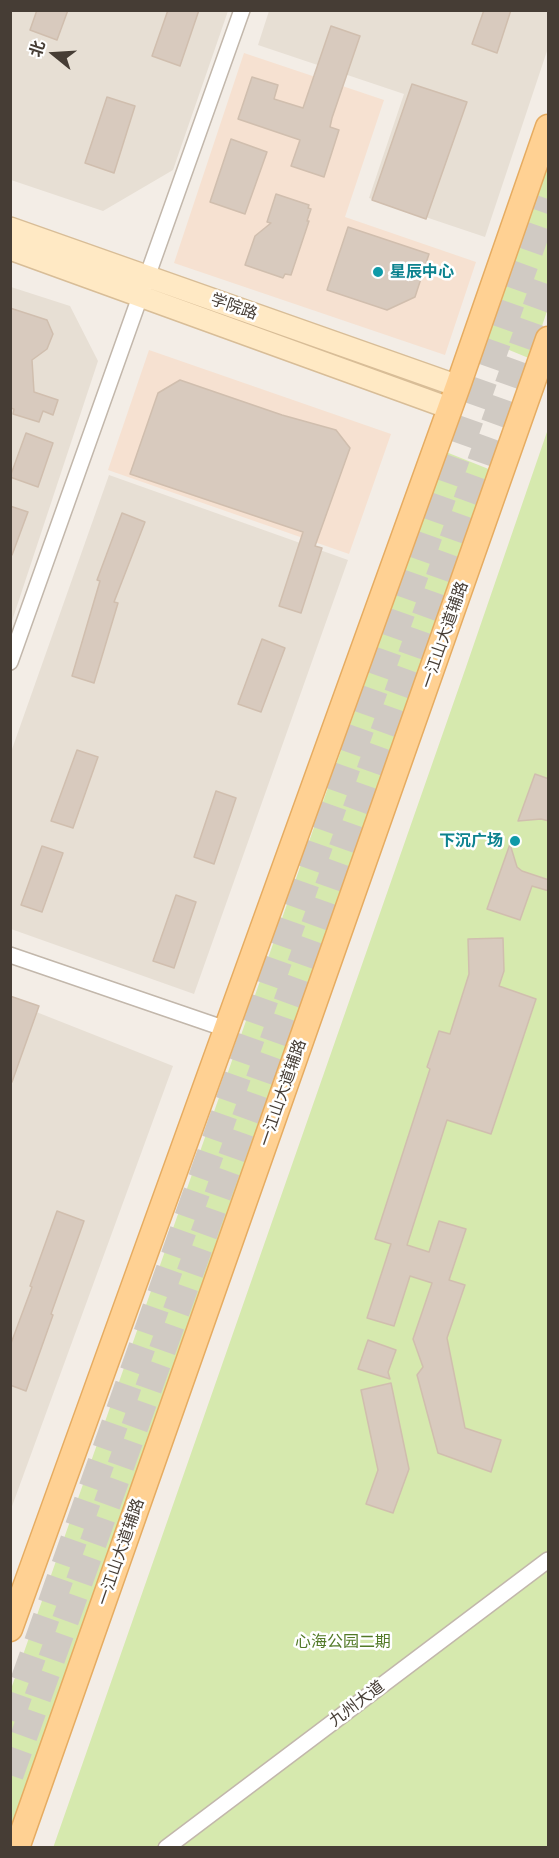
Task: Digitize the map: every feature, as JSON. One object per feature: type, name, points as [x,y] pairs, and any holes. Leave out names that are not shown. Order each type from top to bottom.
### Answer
[{"type":"main road","points":[[10,1629],[454,397],[549,126]]},
{"type":"main road","name":"学院路","points":[[10,228],[145,286],[454,397]]},
{"type":"main road","name":"学院路","points":[[10,249],[145,286]]},
{"type":"main road","name":"一江山大道辅路","points":[[17,1848],[549,339]]},
{"type":"main road","points":[[10,1621],[27,1582]]},
{"type":"street","points":[[10,662],[242,10]]},
{"type":"street","points":[[10,955],[226,1029]]},
{"type":"street","name":"九州大道","points":[[166,1848],[549,1560]]},
{"type":"shaded area","points":[[11,11],[228,11],[173,170],[103,211],[11,180]]},
{"type":"shaded area","points":[[269,11],[548,11],[548,48],[485,237],[369,198],[404,94],[258,45]]},
{"type":"shaded area","points":[[244,53],[384,100],[345,217],[476,262],[445,355],[174,263]]},
{"type":"shaded area","points":[[11,287],[70,306],[98,361],[11,624]]},
{"type":"shaded area","points":[[149,350],[391,434],[349,554],[108,470]]},
{"type":"shaded area","points":[[109,475],[348,560],[194,994],[11,929],[11,752]]},
{"type":"shaded area","points":[[11,1002],[173,1066],[11,1509]]},
{"type":"green space","points":[[548,159],[548,308],[531,359],[485,340]]},
{"type":"green space","name":"心海公园二期","points":[[548,429],[548,1847],[53,1848],[465,670]]},
{"type":"green space","points":[[446,452],[491,470],[11,1836],[11,1689]]},
{"type":"building","points":[[37,10],[68,10],[57,40],[30,30]]},
{"type":"building","points":[[168,10],[199,10],[180,66],[152,56]]},
{"type":"building","points":[[484,10],[511,10],[497,53],[472,44]]},
{"type":"building","points":[[331,26],[360,36],[332,118],[330,127],[339,130],[324,177],[291,166],[300,140],[238,119],[252,77],[278,85],[274,99],[303,108]]},
{"type":"building","points":[[412,84],[467,102],[426,219],[372,200]]},
{"type":"building","points":[[107,97],[135,106],[114,173],[85,163]]},
{"type":"building","points":[[231,139],[267,152],[245,214],[210,202]]},
{"type":"building","points":[[276,194],[309,205],[308,208],[311,209],[291,275],[285,274],[283,278],[245,265],[255,236],[271,223],[267,222]]},
{"type":"building","name":"星辰中心","points":[[348,227],[429,254],[415,297],[387,310],[327,290]]},
{"type":"building","points":[[10,308],[47,320],[53,334],[47,349],[32,360],[34,392],[58,400],[53,415],[43,411],[39,422],[13,414],[14,409],[10,408]]},
{"type":"building","points":[[180,380],[282,415],[336,430],[350,448],[315,546],[322,548],[301,613],[279,606],[303,532],[130,474],[158,393]]},
{"type":"building","points":[[26,433],[53,443],[38,487],[10,477]]},
{"type":"building","points":[[10,506],[28,512],[12,555],[10,555]]},
{"type":"building","points":[[122,513],[145,522],[114,602],[118,603],[94,683],[72,676],[100,581],[97,580]]},
{"type":"building","points":[[262,639],[285,648],[261,712],[238,704]]},
{"type":"building","points":[[77,750],[98,757],[73,828],[51,821]]},
{"type":"building","points":[[535,774],[549,779],[549,821],[541,819],[518,821]]},
{"type":"building","points":[[216,791],[236,798],[214,864],[194,857]]},
{"type":"building","name":"下沉广场","points":[[510,844],[517,867],[522,871],[549,880],[549,891],[532,886],[520,920],[487,909]]},
{"type":"building","points":[[42,846],[63,853],[42,912],[21,905]]},
{"type":"building","points":[[176,895],[196,902],[174,968],[153,961]]},
{"type":"building","points":[[503,938],[504,971],[499,986],[536,999],[491,1134],[447,1120],[407,1245],[429,1252],[439,1221],[466,1229],[449,1280],[465,1285],[447,1338],[465,1428],[501,1440],[491,1472],[438,1453],[417,1375],[423,1367],[413,1339],[432,1283],[410,1276],[394,1326],[367,1318],[391,1244],[375,1239],[430,1069],[427,1067],[439,1031],[450,1034],[469,974],[468,939]]},
{"type":"building","points":[[10,996],[39,1006],[12,1082],[10,1082]]},
{"type":"building","points":[[57,1211],[84,1221],[26,1391],[10,1385],[10,1346]]},
{"type":"building","points":[[368,1340],[396,1350],[388,1372],[390,1379],[358,1369]]},
{"type":"building","points":[[391,1383],[409,1469],[393,1513],[366,1504],[378,1470],[361,1390]]},
{"type":"tunnel","points":[[10,1720],[548,199]]},
{"type":"tunnel","points":[[10,1775],[548,274]]},
{"type":"place","name":"星辰中心","points":[[378,272]]},
{"type":"place","name":"下沉广场","points":[[515,841]]}]
